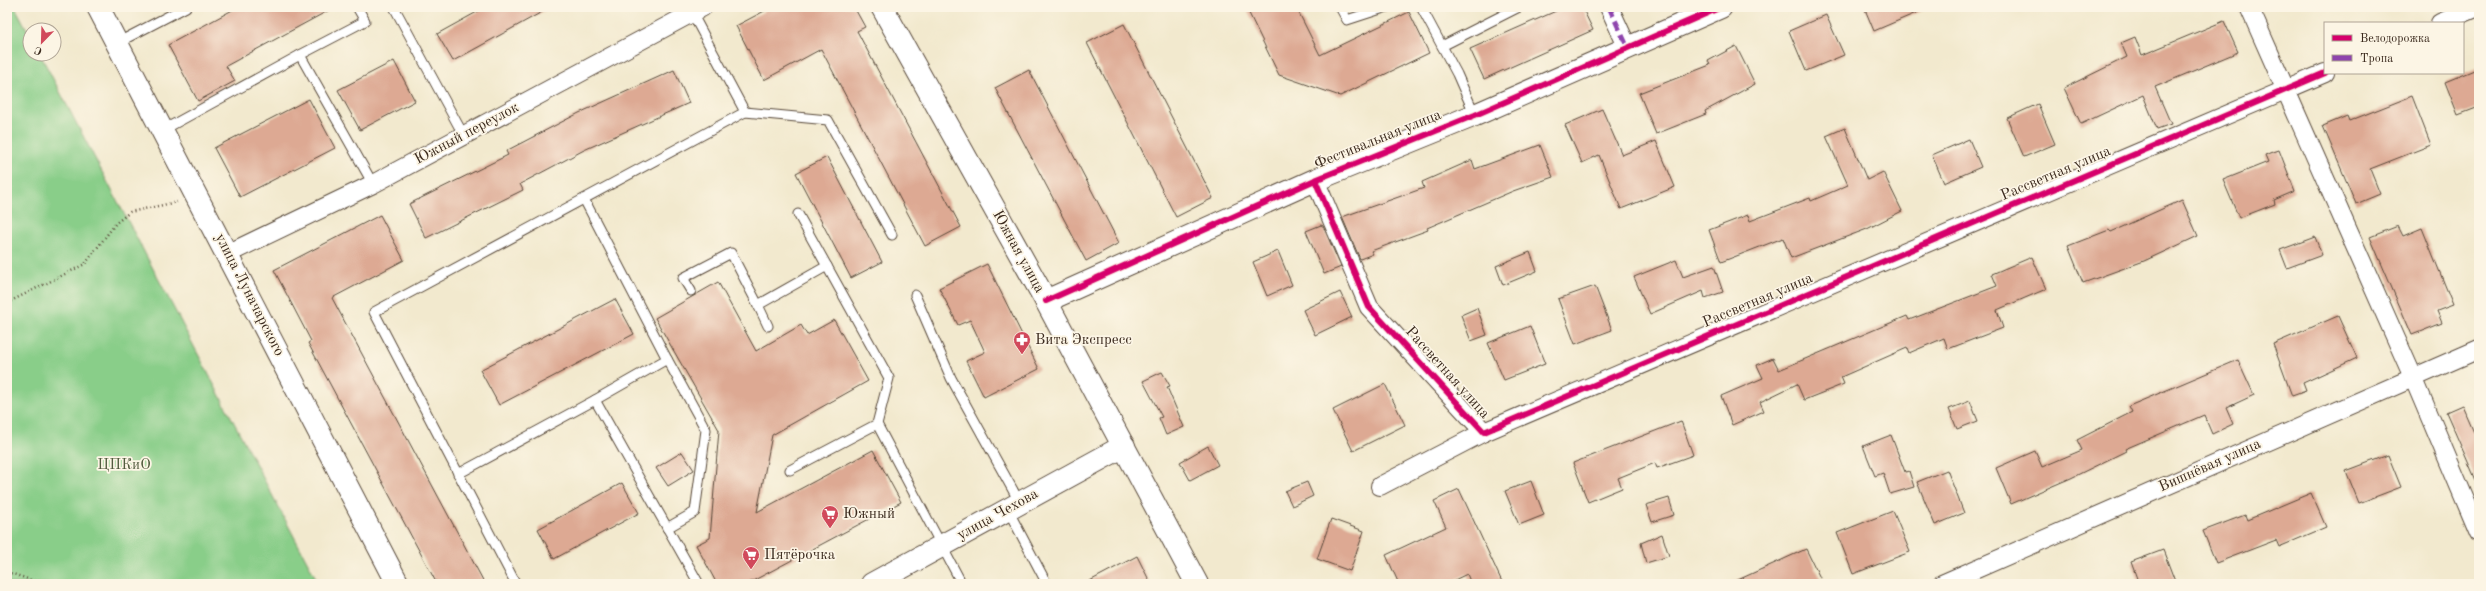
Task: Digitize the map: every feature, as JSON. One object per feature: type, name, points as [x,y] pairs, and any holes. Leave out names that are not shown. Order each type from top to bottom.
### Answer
[{"type":"street","name":"улица Луначарского","points":[[98,7],[398,584]]},
{"type":"street","name":"Южная улица","points":[[882,7],[1046,301],[1197,584]]},
{"type":"street","points":[[1609,7],[1627,46]]},
{"type":"street","name":"Фестивальная улица","points":[[1046,301],[1315,180],[1475,115],[1627,46],[1721,7]]},
{"type":"street","points":[[2249,7],[2413,377],[2479,533]]},
{"type":"street","points":[[2442,22],[2478,7]]},
{"type":"street","name":"Южный переулок","points":[[227,254],[373,184],[698,10]]},
{"type":"street","name":"Рассветная улица","points":[[1315,180],[1369,306],[1484,432],[2324,73]]},
{"type":"street","name":"Вишнёвая улица","points":[[1942,584],[2479,349]]},
{"type":"street","points":[[1380,486],[1484,432]]},
{"type":"street","name":"улица Чехова","points":[[872,584],[1124,446]]},
{"type":"lane","points":[[117,43],[186,7]]},
{"type":"lane","points":[[163,130],[365,21],[357,7]]},
{"type":"lane","points":[[394,7],[464,136]]},
{"type":"lane","points":[[1340,7],[1347,20],[1387,7]]},
{"type":"lane","points":[[1421,7],[1442,46],[1475,115]]},
{"type":"lane","points":[[1442,46],[1519,7]]},
{"type":"lane","points":[[698,10],[745,112]]},
{"type":"lane","points":[[300,55],[373,184]]},
{"type":"lane","points":[[516,584],[374,312],[745,112],[828,120],[892,235]]},
{"type":"lane","points":[[584,199],[667,359],[706,430],[695,512],[667,528]]},
{"type":"lane","points":[[798,214],[889,378],[877,424],[962,584]]},
{"type":"lane","points":[[691,291],[683,278],[731,253],[768,326]]},
{"type":"lane","points":[[758,305],[827,266]]},
{"type":"lane","points":[[915,295],[951,378],[1014,506],[1048,584]]},
{"type":"lane","points":[[458,474],[595,400],[667,359]]},
{"type":"lane","points":[[595,400],[699,584]]},
{"type":"lane","points":[[790,470],[877,424]]},
{"type":"path","points":[[7,304],[85,264],[116,223],[130,212],[197,197]]},
{"type":"path","points":[[7,572],[44,584]]},
{"type":"green space","name":"ЦПКиО","points":[[7,7],[15,7],[23,22],[22,62],[44,62],[319,584],[7,584]]},
{"type":"building","points":[[238,7],[335,7],[226,66],[235,81],[198,101],[168,45]]},
{"type":"building","points":[[486,7],[551,7],[453,61],[437,34]]},
{"type":"building","points":[[772,7],[854,7],[865,27],[857,31],[961,227],[925,246],[821,49],[764,80],[736,26]]},
{"type":"building","points":[[1246,7],[1296,7],[1320,55],[1409,12],[1429,53],[1340,96],[1279,75]]},
{"type":"building","points":[[1565,7],[1582,7],[1593,30],[1484,79],[1470,49]]},
{"type":"building","points":[[1864,7],[1930,7],[1874,31]]},
{"type":"building","points":[[1826,15],[1844,55],[1806,71],[1789,31]]},
{"type":"building","points":[[2224,21],[2238,52],[2155,87],[2171,124],[2157,129],[2143,95],[2081,124],[2064,88],[2127,57],[2121,43],[2135,37],[2142,55]]},
{"type":"building","points":[[1124,24],[1213,198],[1176,217],[1087,43]]},
{"type":"building","points":[[1736,46],[1755,84],[1705,111],[1706,114],[1656,134],[1639,93],[1710,65],[1708,61]]},
{"type":"building","points":[[394,61],[415,101],[360,130],[338,90]]},
{"type":"building","points":[[2479,68],[2479,107],[2458,115],[2445,82]]},
{"type":"building","points":[[674,70],[689,103],[584,150],[520,184],[523,190],[426,238],[409,204],[508,155],[506,151],[579,113]]},
{"type":"building","points":[[1029,70],[1119,243],[1086,261],[995,88]]},
{"type":"building","points":[[2412,96],[2431,145],[2370,169],[2380,194],[2356,204],[2323,126],[2347,116],[2349,121]]},
{"type":"building","points":[[309,99],[335,148],[240,197],[214,148]]},
{"type":"building","points":[[2038,104],[2055,144],[2024,157],[2007,118]]},
{"type":"building","points":[[1602,109],[1622,155],[1656,141],[1675,187],[1621,209],[1599,155],[1582,163],[1565,125]]},
{"type":"building","points":[[1845,128],[1867,180],[1883,172],[1902,211],[1867,229],[1791,258],[1783,238],[1721,262],[1709,230],[1748,215],[1750,221],[1810,198],[1811,201],[1848,185],[1826,136]]},
{"type":"building","points":[[1969,139],[1981,167],[1944,183],[1932,155]]},
{"type":"building","points":[[1540,145],[1553,177],[1513,191],[1427,228],[1428,230],[1371,251],[1373,254],[1360,259],[1342,217],[1424,188],[1422,182],[1472,160],[1475,169]]},
{"type":"building","points":[[2279,150],[2295,191],[2274,200],[2275,204],[2239,218],[2223,180],[2268,162],[2265,155]]},
{"type":"building","points":[[827,157],[882,262],[851,278],[796,173]]},
{"type":"building","points":[[2182,200],[2198,236],[2144,261],[2083,283],[2068,246],[2109,230],[2111,232]]},
{"type":"building","points":[[380,215],[404,260],[332,298],[485,584],[437,584],[308,343],[311,341],[274,270]]},
{"type":"building","points":[[1321,225],[1323,226],[1341,267],[1324,274],[1306,231]]},
{"type":"building","points":[[2398,226],[2403,236],[2422,228],[2453,305],[2437,311],[2442,323],[2412,335],[2370,237]]},
{"type":"building","points":[[2315,237],[2322,255],[2287,268],[2280,250]]},
{"type":"building","points":[[1278,251],[1292,285],[1267,296],[1253,262]]},
{"type":"building","points":[[1530,252],[1537,271],[1503,285],[1496,266]]},
{"type":"building","points":[[2032,257],[2046,289],[1997,310],[2003,328],[1948,349],[1944,338],[1909,353],[1907,348],[1841,377],[1844,384],[1804,400],[1797,384],[1760,402],[1764,411],[1732,425],[1721,396],[1763,378],[1757,365],[1773,358],[1779,370],[1907,316],[1909,320],[1997,286],[1992,274]]},
{"type":"building","points":[[1676,260],[1683,277],[1714,266],[1723,292],[1705,298],[1703,291],[1650,314],[1634,277]]},
{"type":"building","points":[[987,264],[1039,369],[984,397],[966,361],[985,352],[970,320],[958,325],[939,288]]},
{"type":"building","points":[[718,282],[756,351],[801,325],[807,335],[834,320],[868,381],[772,435],[757,512],[873,450],[901,502],[747,584],[717,584],[696,545],[710,538],[719,430],[655,318]]},
{"type":"building","points":[[1595,286],[1612,330],[1575,344],[1558,299]]},
{"type":"building","points":[[1340,292],[1352,317],[1315,335],[1303,310]]},
{"type":"building","points":[[615,299],[634,334],[499,405],[480,370]]},
{"type":"building","points":[[1477,308],[1487,335],[1471,341],[1461,315]]},
{"type":"building","points":[[2338,316],[2357,358],[2303,383],[2306,391],[2292,396],[2273,344]]},
{"type":"building","points":[[1530,326],[1545,364],[1504,380],[1488,343]]},
{"type":"building","points":[[2238,360],[2254,395],[2226,408],[2233,424],[2212,434],[2204,415],[2125,449],[2126,451],[2071,478],[2011,504],[1996,468],[2035,451],[2042,467],[2082,450],[2077,440],[2132,412],[2129,406]]},
{"type":"building","points":[[1162,372],[1170,386],[1167,387],[1184,427],[1166,435],[1159,418],[1162,417],[1143,381]]},
{"type":"building","points":[[1385,384],[1405,425],[1353,451],[1333,410]]},
{"type":"building","points":[[1970,401],[1978,421],[1957,429],[1949,409]]},
{"type":"building","points":[[2462,405],[2479,444],[2479,487],[2446,412]]},
{"type":"building","points":[[1681,421],[1693,455],[1657,468],[1655,463],[1618,478],[1622,488],[1588,502],[1573,463]]},
{"type":"building","points":[[1891,435],[1905,472],[1909,471],[1914,487],[1890,494],[1883,473],[1875,476],[1863,446]]},
{"type":"building","points":[[1208,446],[1218,465],[1190,480],[1180,462]]},
{"type":"building","points":[[682,452],[694,470],[668,486],[656,468]]},
{"type":"building","points":[[2388,455],[2401,487],[2359,503],[2346,471]]},
{"type":"building","points":[[1947,470],[1964,513],[1935,525],[1917,482]]},
{"type":"building","points":[[1531,481],[1544,515],[1519,525],[1505,491]]},
{"type":"building","points":[[1307,482],[1313,496],[1292,506],[1285,491]]},
{"type":"building","points":[[622,483],[639,513],[554,559],[538,529]]},
{"type":"building","points":[[1459,489],[1503,584],[1471,584],[1467,574],[1446,584],[1399,584],[1386,555],[1446,527],[1434,501]]},
{"type":"building","points":[[2311,493],[2326,527],[2279,547],[2276,540],[2216,563],[2203,531],[2245,515],[2247,520]]},
{"type":"building","points":[[1669,498],[1674,515],[1652,522],[1646,505]]},
{"type":"building","points":[[1893,511],[1910,552],[1853,574],[1837,533]]},
{"type":"building","points":[[1331,519],[1364,531],[1350,571],[1317,559]]},
{"type":"building","points":[[1662,534],[1669,556],[1646,563],[1641,543]]},
{"type":"building","points":[[1806,549],[1823,584],[1729,584]]},
{"type":"building","points":[[2163,550],[2176,584],[2139,584],[2131,562]]},
{"type":"building","points":[[1137,556],[1151,584],[1084,584]]},
{"type":"marked path","points":[[1609,7],[1627,46]]},
{"type":"cycle path","points":[[1046,301],[1315,180],[1475,115],[1721,7]]},
{"type":"cycle path","points":[[1315,180],[1369,307],[1484,432],[2324,73]]},
{"type":"place","name":"Вита Экспресс","points":[[1022,355]]},
{"type":"place","name":"Южный","points":[[830,529]]},
{"type":"place","name":"Пятёрочка","points":[[751,570]]}]
